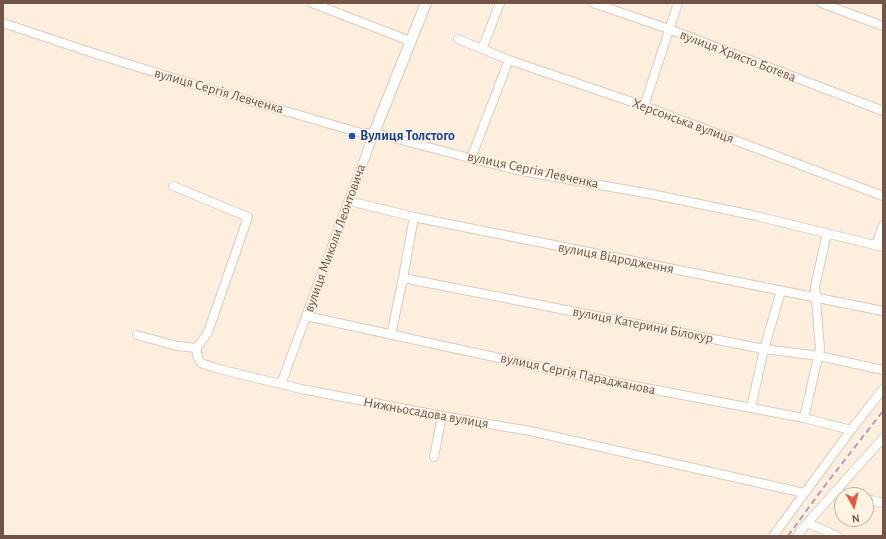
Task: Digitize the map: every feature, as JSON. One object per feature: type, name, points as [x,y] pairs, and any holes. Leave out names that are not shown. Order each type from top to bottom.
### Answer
[{"type":"street","points":[[312,3],[410,41]]},
{"type":"street","name":"вулиця Миколи Леонтовича","points":[[281,384],[374,133],[426,3]]},
{"type":"street","points":[[482,48],[500,3]]},
{"type":"street","name":"вулиця Христо Ботева","points":[[593,3],[669,29],[883,111]]},
{"type":"street","points":[[644,106],[678,3]]},
{"type":"street","points":[[821,3],[883,26]]},
{"type":"street","name":"вулиця Сергія Левченка","points":[[3,23],[230,96],[277,108],[361,133],[374,133],[516,170],[656,195],[880,246]]},
{"type":"street","name":"Херсонська вулиця","points":[[458,39],[509,60],[644,106],[883,196]]},
{"type":"street","points":[[471,158],[509,60]]},
{"type":"street","points":[[137,335],[177,346],[197,348],[208,332],[248,217],[173,186]]},
{"type":"street","name":"вулиця Відродження","points":[[349,201],[414,217],[781,291],[816,296],[883,311]]},
{"type":"street","points":[[391,335],[414,217]]},
{"type":"street","points":[[880,246],[883,225]]},
{"type":"street","points":[[804,418],[820,349],[815,287],[827,233]]},
{"type":"street","name":"вулиця Катерини Білокур","points":[[403,278],[764,349],[818,356],[883,370]]},
{"type":"street","points":[[751,408],[764,349],[781,291]]},
{"type":"street","name":"вулиця Сергія Параджанова","points":[[306,316],[577,375],[804,418],[851,430]]},
{"type":"street","name":"Нижньосадова вулиця","points":[[197,348],[197,355],[202,363],[208,366],[301,389],[530,431],[804,493]]},
{"type":"street","points":[[773,536],[883,389]]},
{"type":"street","points":[[434,457],[442,416]]},
{"type":"street","points":[[839,487],[883,438]]},
{"type":"street","points":[[797,536],[834,492]]},
{"type":"street","points":[[807,523],[837,536]]},
{"type":"railway","points":[[788,536],[883,411]]},
{"type":"place","name":"Вулиця Толстого","points":[[352,136]]}]
